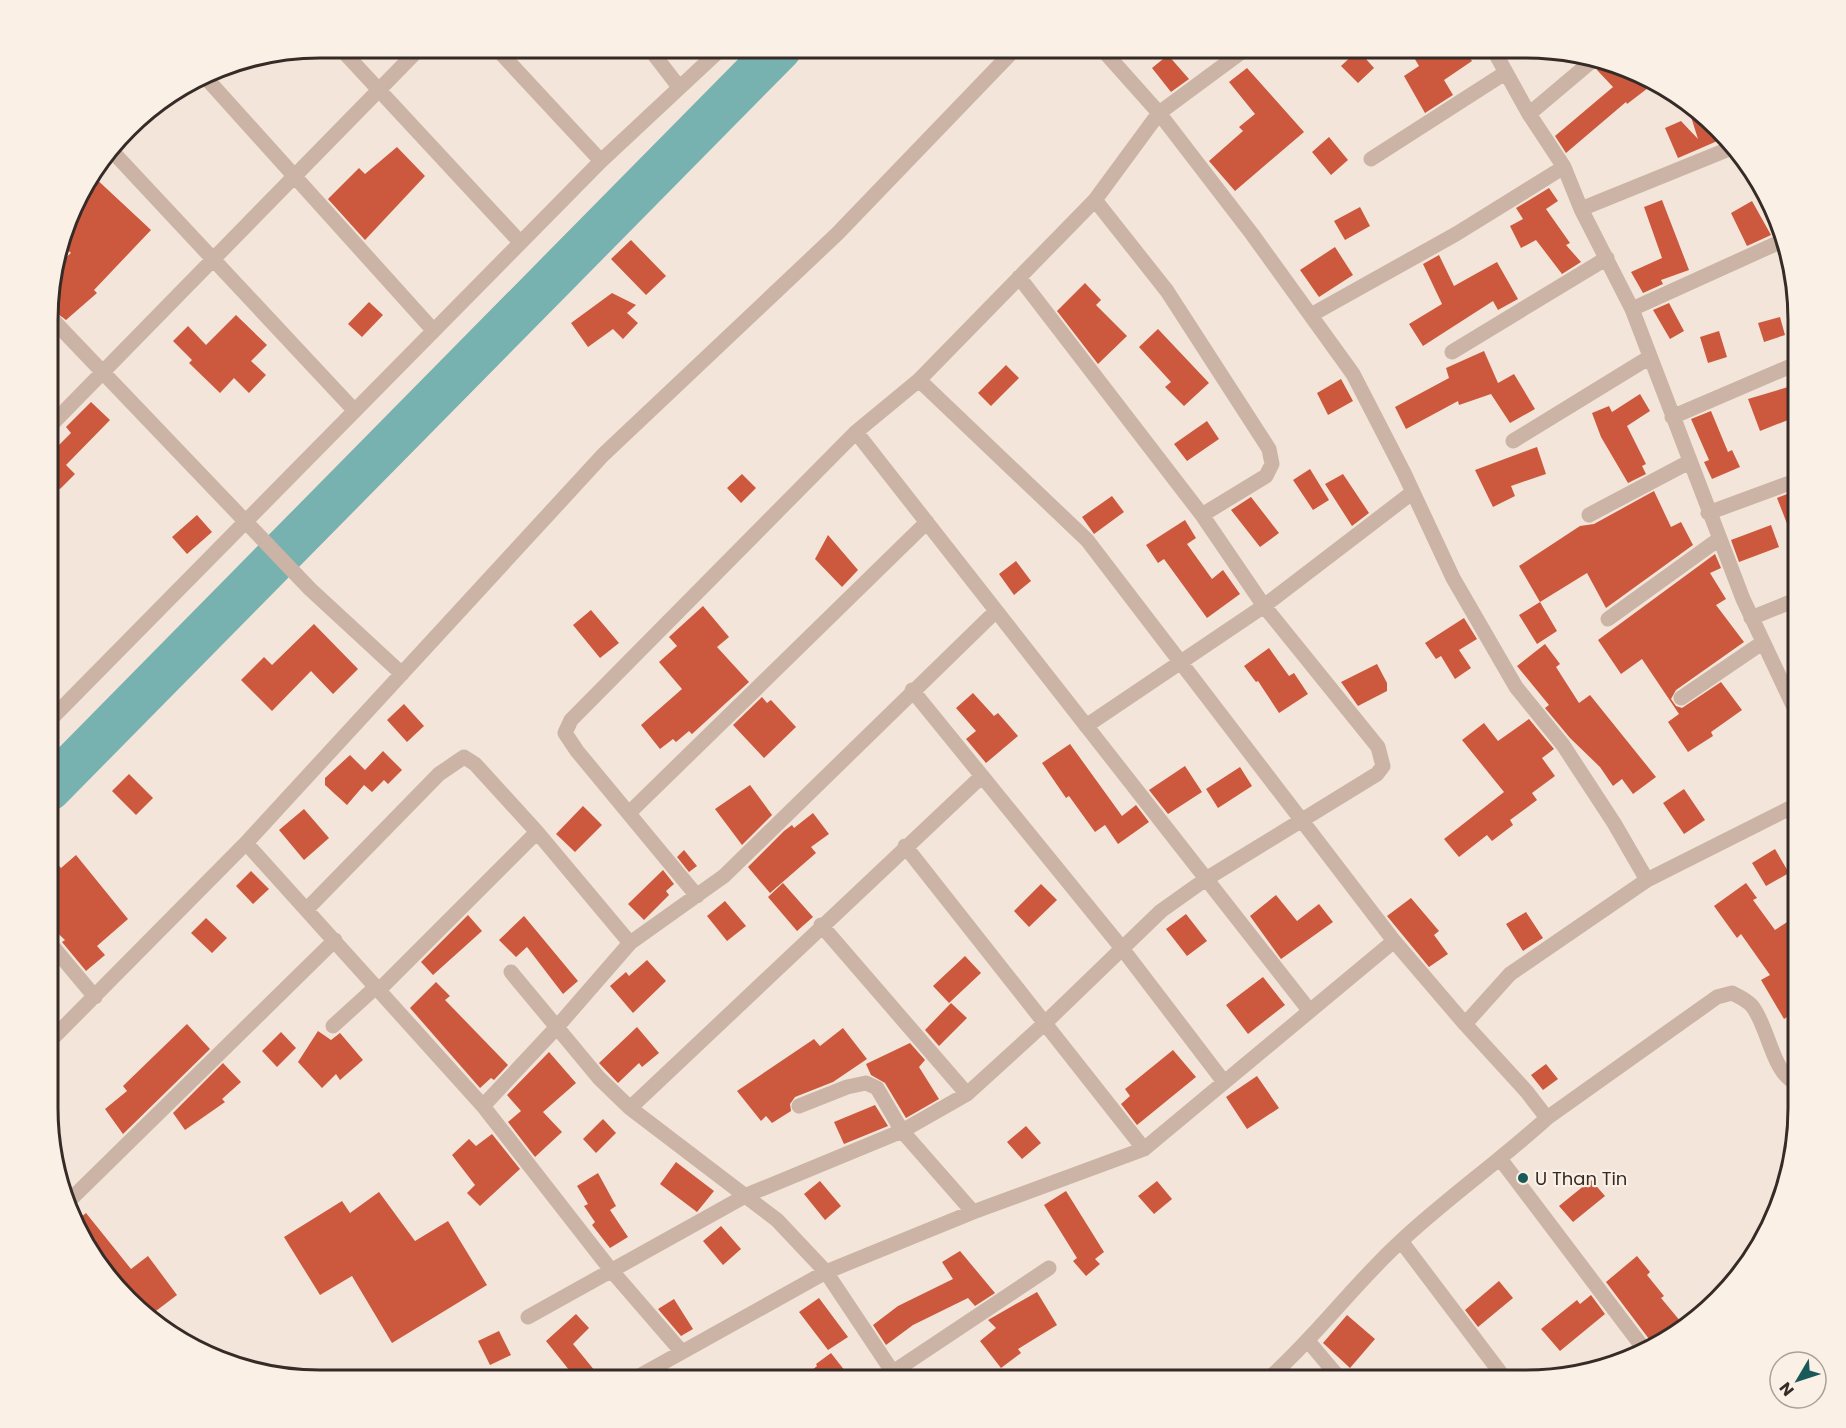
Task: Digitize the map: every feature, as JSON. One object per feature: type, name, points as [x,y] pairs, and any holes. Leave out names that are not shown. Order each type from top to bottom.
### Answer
[{"type":"street","points":[[349,58],[520,242]]},
{"type":"street","points":[[58,418],[103,375],[293,176],[410,58]]},
{"type":"street","points":[[505,58],[601,161]]},
{"type":"street","points":[[657,58],[679,87]]},
{"type":"street","points":[[58,713],[520,242],[601,161],[711,58]]},
{"type":"street","points":[[58,1033],[246,843],[603,455],[837,234],[1006,58]]},
{"type":"street","points":[[1110,58],[1159,113],[1353,374],[1413,492],[1453,578],[1516,687],[1563,745],[1647,880]]},
{"type":"street","points":[[697,896],[565,733],[571,720],[856,432],[920,380],[1095,200],[1159,113],[1233,58]]},
{"type":"street","points":[[1498,58],[1529,114],[1564,167],[1581,209],[1632,309],[1708,513],[1751,618],[1788,696]]},
{"type":"street","points":[[1529,114],[1586,66]]},
{"type":"street","points":[[1371,159],[1505,73]]},
{"type":"street","points":[[210,83],[433,330]]},
{"type":"street","points":[[1581,209],[1724,151]]},
{"type":"street","points":[[117,156],[354,410]]},
{"type":"street","points":[[1311,315],[1456,234],[1564,167]]},
{"type":"street","points":[[1095,200],[1167,291],[1269,450],[1272,464],[1266,476],[1202,515]]},
{"type":"street","points":[[1632,309],[1776,244]]},
{"type":"street","points":[[1452,352],[1607,258]]},
{"type":"street","points":[[528,1317],[747,1195],[902,1131],[967,1094],[1045,1023],[1121,946],[1161,911],[1206,879],[1377,774],[1383,766],[1378,747],[1264,606],[1202,515],[1019,277]]},
{"type":"street","points":[[58,326],[310,589],[402,674]]},
{"type":"street","points":[[1513,441],[1650,357]]},
{"type":"street","points":[[1672,417],[1788,367]]},
{"type":"street","points":[[920,380],[1087,540],[1394,941],[1527,1092],[1547,1118]]},
{"type":"street","points":[[856,432],[1309,1010]]},
{"type":"street","points":[[1589,515],[1689,462]]},
{"type":"street","points":[[1708,513],[1788,484]]},
{"type":"street","points":[[1086,726],[1264,606],[1413,492]]},
{"type":"street","points":[[629,813],[927,522]]},
{"type":"street","points":[[1608,619],[1719,539]]},
{"type":"street","points":[[1751,618],[1788,603]]},
{"type":"street","points":[[483,1106],[557,1028],[630,943],[724,876],[996,610]]},
{"type":"street","points":[[1681,698],[1762,643]]},
{"type":"street","points":[[912,690],[1121,946],[1224,1082]]},
{"type":"street","points":[[308,909],[440,774],[464,757],[475,764],[537,832],[630,943]]},
{"type":"street","points":[[630,1108],[821,925],[982,776]]},
{"type":"street","points":[[1465,1024],[1510,974],[1647,880],[1788,809]]},
{"type":"street","points":[[333,1026],[378,988],[537,832]]},
{"type":"street","points":[[246,843],[308,909],[483,1106],[611,1270],[681,1352]]},
{"type":"street","points":[[905,846],[1144,1149]]},
{"type":"street","points":[[821,925],[967,1094]]},
{"type":"street","points":[[74,1196],[335,940]]},
{"type":"street","points":[[650,1370],[826,1272],[973,1212],[1144,1149],[1394,941]]},
{"type":"street","points":[[58,953],[95,997]]},
{"type":"street","points":[[511,972],[599,1078],[630,1108],[777,1220],[826,1272],[887,1370]]},
{"type":"street","points":[[1278,1370],[1308,1341],[1401,1241],[1501,1160],[1547,1118],[1717,997],[1732,993],[1751,1004],[1761,1019],[1778,1065],[1788,1076]]},
{"type":"street","points":[[799,1106],[847,1087],[866,1083],[877,1088],[902,1131],[973,1212]]},
{"type":"street","points":[[1501,1160],[1639,1343]]},
{"type":"street","points":[[1401,1241],[1498,1370]]},
{"type":"street","points":[[901,1370],[1049,1268]]},
{"type":"street","points":[[1308,1341],[1333,1370]]},
{"type":"building","points":[[1164,58],[1171,58],[1189,79],[1171,92],[1152,68]]},
{"type":"building","points":[[1350,58],[1365,58],[1374,68],[1358,83],[1341,66]]},
{"type":"building","points":[[1414,58],[1470,58],[1472,61],[1444,80],[1453,95],[1425,113],[1404,76],[1419,66]]},
{"type":"building","points":[[1247,68],[1304,132],[1235,191],[1209,161],[1243,131],[1239,127],[1255,114],[1229,82]]},
{"type":"building","points":[[1597,70],[1626,78],[1647,89],[1627,104],[1626,102],[1566,153],[1555,136],[1613,87]]},
{"type":"building","points":[[1692,119],[1716,141],[1678,158],[1665,128],[1681,121],[1698,139]]},
{"type":"building","points":[[1329,137],[1348,160],[1331,175],[1312,152]]},
{"type":"building","points":[[397,147],[425,176],[365,240],[328,199],[359,168],[365,174]]},
{"type":"building","points":[[99,182],[151,230],[94,290],[97,293],[66,320],[58,314],[59,304],[66,257],[71,253],[68,250],[78,220]]},
{"type":"building","points":[[1549,188],[1558,201],[1546,209],[1570,243],[1566,245],[1581,262],[1562,274],[1536,240],[1521,248],[1510,226],[1523,219],[1516,208]]},
{"type":"building","points":[[1662,200],[1689,270],[1661,280],[1663,284],[1643,293],[1631,272],[1662,258],[1644,207]]},
{"type":"building","points":[[1752,201],[1771,235],[1747,246],[1731,213]]},
{"type":"building","points":[[1360,207],[1370,226],[1345,240],[1334,221]]},
{"type":"building","points":[[631,240],[666,276],[646,295],[611,259]]},
{"type":"building","points":[[1335,247],[1353,275],[1319,297],[1300,270]]},
{"type":"building","points":[[1439,255],[1454,286],[1497,262],[1518,299],[1498,310],[1493,301],[1423,346],[1409,324],[1442,304],[1423,264]]},
{"type":"building","points":[[1085,283],[1101,300],[1096,305],[1127,336],[1098,364],[1057,311]]},
{"type":"building","points":[[612,293],[636,305],[627,313],[638,323],[623,339],[613,329],[588,347],[571,323]]},
{"type":"building","points":[[369,302],[383,315],[362,337],[348,324]]},
{"type":"building","points":[[1669,303],[1684,331],[1670,339],[1653,310]]},
{"type":"building","points":[[236,315],[267,345],[251,361],[266,375],[249,393],[234,378],[220,393],[189,363],[192,360],[173,341],[188,326],[206,345]]},
{"type":"building","points":[[1780,317],[1785,335],[1764,342],[1758,323]]},
{"type":"building","points":[[1158,329],[1209,383],[1184,406],[1165,387],[1171,382],[1139,347]]},
{"type":"building","points":[[1719,331],[1727,357],[1708,363],[1700,337]]},
{"type":"building","points":[[1484,351],[1498,383],[1514,374],[1535,409],[1510,423],[1491,394],[1459,405],[1458,401],[1406,429],[1395,407],[1449,378],[1446,368]]},
{"type":"building","points":[[1006,365],[1019,378],[991,406],[978,393]]},
{"type":"building","points":[[1341,379],[1353,401],[1328,415],[1317,393]]},
{"type":"building","points":[[1788,387],[1788,420],[1760,431],[1748,399]]},
{"type":"building","points":[[1640,394],[1650,411],[1627,426],[1646,464],[1642,466],[1646,474],[1628,483],[1601,437],[1592,413],[1609,406],[1612,412]]},
{"type":"building","points":[[91,402],[110,420],[66,465],[75,474],[60,489],[58,488],[58,446],[71,433],[66,427]]},
{"type":"building","points":[[1711,411],[1728,452],[1732,450],[1740,467],[1712,479],[1704,462],[1709,460],[1691,419]]},
{"type":"building","points":[[1207,421],[1219,439],[1187,461],[1174,444]]},
{"type":"building","points":[[1537,447],[1546,474],[1511,486],[1515,496],[1493,507],[1475,470]]},
{"type":"building","points":[[1310,469],[1329,500],[1313,510],[1293,480]]},
{"type":"building","points":[[742,474],[756,488],[741,503],[727,488]]},
{"type":"building","points":[[1343,474],[1369,513],[1352,526],[1325,484]]},
{"type":"building","points":[[1654,491],[1671,527],[1681,522],[1693,545],[1606,608],[1587,573],[1540,602],[1519,566],[1580,526],[1594,524]]},
{"type":"building","points":[[1788,494],[1788,526],[1777,498]]},
{"type":"building","points":[[1112,496],[1124,512],[1094,534],[1082,517]]},
{"type":"building","points":[[1251,497],[1279,533],[1260,547],[1231,510]]},
{"type":"building","points":[[197,515],[212,532],[187,554],[172,537]]},
{"type":"building","points":[[1185,520],[1196,538],[1187,544],[1212,579],[1223,570],[1240,594],[1207,618],[1164,559],[1158,563],[1146,545]]},
{"type":"building","points":[[1771,525],[1779,547],[1739,562],[1731,540]]},
{"type":"building","points":[[828,535],[858,570],[842,587],[815,559]]},
{"type":"building","points":[[1715,554],[1721,568],[1710,573],[1726,599],[1716,605],[1744,642],[1676,690],[1671,699],[1676,706],[1682,708],[1721,682],[1742,710],[1711,732],[1713,736],[1688,752],[1668,722],[1679,714],[1642,659],[1621,674],[1598,640]]},
{"type":"building","points":[[1016,561],[1031,581],[1014,595],[999,574]]},
{"type":"building","points":[[1540,602],[1557,631],[1537,644],[1519,615]]},
{"type":"building","points":[[703,606],[729,637],[717,647],[749,682],[692,734],[689,731],[676,742],[673,739],[660,749],[641,725],[682,689],[659,662],[677,646],[669,637]]},
{"type":"building","points":[[591,610],[619,643],[600,658],[573,625]]},
{"type":"building","points":[[1464,618],[1477,639],[1459,650],[1471,668],[1455,679],[1441,656],[1436,659],[1425,643]]},
{"type":"building","points":[[314,624],[358,669],[333,694],[311,671],[272,711],[241,680],[264,657],[272,665]]},
{"type":"building","points":[[1545,644],[1560,664],[1556,667],[1579,703],[1590,695],[1656,777],[1633,794],[1622,779],[1613,786],[1600,767],[1570,738],[1545,708],[1549,705],[1517,666]]},
{"type":"building","points":[[1269,648],[1289,676],[1294,673],[1308,694],[1279,713],[1258,681],[1256,682],[1244,666]]},
{"type":"building","points":[[1377,664],[1387,683],[1387,691],[1358,706],[1341,682]]},
{"type":"building","points":[[973,693],[994,716],[998,713],[1018,736],[986,763],[966,739],[976,731],[956,708]]},
{"type":"building","points":[[762,697],[767,703],[771,700],[796,727],[764,758],[733,725]]},
{"type":"building","points":[[404,704],[424,726],[407,742],[387,720]]},
{"type":"building","points":[[1529,719],[1554,749],[1542,758],[1555,776],[1532,793],[1537,800],[1510,820],[1513,825],[1492,841],[1487,835],[1459,857],[1444,839],[1504,792],[1462,740],[1484,723],[1498,741]]},
{"type":"building","points":[[1070,744],[1122,816],[1136,805],[1149,822],[1118,844],[1105,825],[1095,832],[1069,796],[1066,798],[1042,763]]},
{"type":"building","points":[[383,751],[402,770],[388,784],[384,780],[372,792],[364,785],[347,805],[325,785],[325,778],[350,755],[365,770]]},
{"type":"building","points":[[1185,766],[1202,792],[1168,814],[1149,790]]},
{"type":"building","points":[[1240,767],[1252,786],[1218,808],[1206,789]]},
{"type":"building","points":[[129,774],[153,798],[136,815],[112,791]]},
{"type":"building","points":[[750,785],[772,815],[742,845],[715,809]]},
{"type":"building","points":[[1684,789],[1705,820],[1684,834],[1663,803]]},
{"type":"building","points":[[583,806],[602,825],[575,852],[556,834]]},
{"type":"building","points":[[304,809],[329,838],[304,860],[279,830]]},
{"type":"building","points":[[813,813],[829,834],[811,847],[816,853],[770,893],[748,867],[784,831],[792,825],[794,828]]},
{"type":"building","points":[[1775,849],[1788,874],[1766,886],[1752,863]]},
{"type":"building","points":[[684,850],[697,866],[689,872],[677,857]]},
{"type":"building","points":[[76,855],[128,919],[97,946],[105,955],[86,971],[62,942],[65,940],[58,933],[58,865],[61,868]]},
{"type":"building","points":[[663,870],[674,884],[666,891],[669,895],[644,920],[628,904]]},
{"type":"building","points":[[251,871],[269,889],[253,904],[236,886]]},
{"type":"building","points":[[783,883],[813,917],[797,931],[768,897]]},
{"type":"building","points":[[1746,883],[1757,898],[1753,900],[1775,930],[1788,922],[1788,1017],[1784,1019],[1761,980],[1770,975],[1741,934],[1737,938],[1714,906]]},
{"type":"building","points":[[1041,884],[1057,900],[1029,927],[1014,911]]},
{"type":"building","points":[[1276,895],[1297,921],[1319,904],[1333,922],[1281,959],[1250,916]]},
{"type":"building","points":[[1411,898],[1439,931],[1434,935],[1448,954],[1429,967],[1387,916]]},
{"type":"building","points":[[725,901],[746,926],[727,941],[707,916]]},
{"type":"building","points":[[1526,912],[1543,938],[1523,951],[1506,924]]},
{"type":"building","points":[[1186,914],[1207,941],[1187,956],[1166,929]]},
{"type":"building","points":[[468,915],[482,931],[433,975],[421,962]]},
{"type":"building","points":[[524,916],[578,981],[563,994],[527,947],[516,957],[499,940]]},
{"type":"building","points":[[206,918],[227,938],[212,953],[191,933]]},
{"type":"building","points":[[965,956],[981,973],[949,1003],[933,986]]},
{"type":"building","points":[[647,960],[666,981],[633,1013],[610,986],[626,972],[629,976]]},
{"type":"building","points":[[1263,977],[1285,1005],[1248,1034],[1226,1005]]},
{"type":"building","points":[[436,982],[450,996],[445,1000],[508,1065],[494,1080],[491,1078],[480,1088],[410,1008]]},
{"type":"building","points":[[951,1003],[967,1018],[939,1046],[925,1030]]},
{"type":"building","points":[[187,1024],[210,1049],[123,1134],[105,1109],[127,1091],[123,1086]]},
{"type":"building","points":[[637,1027],[659,1053],[642,1067],[639,1063],[618,1083],[599,1063]]},
{"type":"building","points":[[843,1028],[867,1059],[833,1082],[795,1097],[790,1104],[791,1111],[772,1123],[766,1116],[761,1121],[737,1091],[814,1039],[820,1046]]},
{"type":"building","points":[[318,1031],[331,1040],[340,1033],[363,1060],[340,1080],[336,1074],[322,1088],[298,1062]]},
{"type":"building","points":[[281,1032],[296,1048],[277,1067],[262,1051]]},
{"type":"building","points":[[910,1043],[925,1060],[919,1067],[939,1099],[906,1118],[885,1083],[871,1075],[866,1064]]},
{"type":"building","points":[[1173,1050],[1196,1077],[1137,1125],[1121,1104],[1130,1096],[1125,1089]]},
{"type":"building","points":[[549,1052],[576,1083],[543,1112],[562,1132],[535,1157],[508,1122],[521,1111],[507,1095]]},
{"type":"building","points":[[223,1063],[241,1082],[222,1099],[225,1102],[185,1130],[173,1113]]},
{"type":"building","points":[[1546,1064],[1558,1079],[1543,1090],[1531,1075]]},
{"type":"building","points":[[1257,1076],[1279,1108],[1247,1129],[1226,1097]]},
{"type":"building","points":[[875,1105],[888,1126],[844,1144],[834,1122]]},
{"type":"building","points":[[603,1119],[616,1133],[596,1153],[583,1139]]},
{"type":"building","points":[[1026,1126],[1041,1143],[1022,1159],[1007,1142]]},
{"type":"building","points":[[492,1134],[520,1169],[480,1206],[467,1193],[475,1185],[452,1155],[469,1139],[476,1146]]},
{"type":"building","points":[[676,1162],[714,1191],[697,1212],[660,1184]]},
{"type":"building","points":[[598,1173],[616,1206],[610,1210],[628,1237],[610,1248],[592,1225],[595,1222],[584,1206],[588,1204],[577,1186]]},
{"type":"building","points":[[1591,1180],[1605,1196],[1573,1222],[1559,1206]]},
{"type":"building","points":[[820,1181],[841,1206],[825,1220],[804,1194]]},
{"type":"building","points":[[1157,1181],[1172,1199],[1154,1214],[1138,1196]]},
{"type":"building","points":[[1066,1191],[1104,1252],[1095,1259],[1100,1264],[1086,1276],[1073,1261],[1077,1258],[1044,1205]]},
{"type":"building","points":[[379,1192],[415,1241],[448,1221],[487,1285],[392,1343],[352,1276],[320,1295],[284,1237],[342,1201],[350,1213]]},
{"type":"building","points":[[86,1213],[131,1269],[148,1256],[177,1295],[156,1311],[135,1293],[113,1267],[82,1216]]},
{"type":"building","points":[[721,1226],[741,1249],[723,1265],[703,1241]]},
{"type":"building","points":[[960,1251],[995,1293],[975,1306],[968,1298],[913,1325],[886,1345],[873,1325],[898,1306],[953,1279],[942,1262]]},
{"type":"building","points":[[1637,1256],[1650,1272],[1647,1275],[1664,1296],[1661,1298],[1679,1319],[1648,1338],[1606,1282]]},
{"type":"building","points":[[1499,1281],[1513,1298],[1478,1327],[1465,1310]]},
{"type":"building","points":[[1037,1292],[1057,1325],[1018,1349],[1021,1353],[1001,1368],[980,1341],[996,1328],[988,1320]]},
{"type":"building","points":[[1591,1295],[1605,1314],[1560,1351],[1541,1329],[1577,1300],[1580,1304]]},
{"type":"building","points":[[819,1298],[848,1337],[828,1350],[799,1312]]},
{"type":"building","points":[[674,1299],[693,1329],[681,1336],[658,1309]]},
{"type":"building","points":[[576,1314],[589,1328],[573,1344],[594,1370],[569,1370],[546,1341]]},
{"type":"building","points":[[1347,1315],[1375,1339],[1350,1368],[1323,1343]]},
{"type":"building","points":[[499,1331],[511,1355],[490,1365],[478,1341]]},
{"type":"building","points":[[831,1353],[844,1370],[812,1370],[817,1366],[816,1364]]},
{"type":"waterway","points":[[58,780],[770,58]]},
{"type":"place","name":"U Than Tin","points":[[1523,1178]]}]
